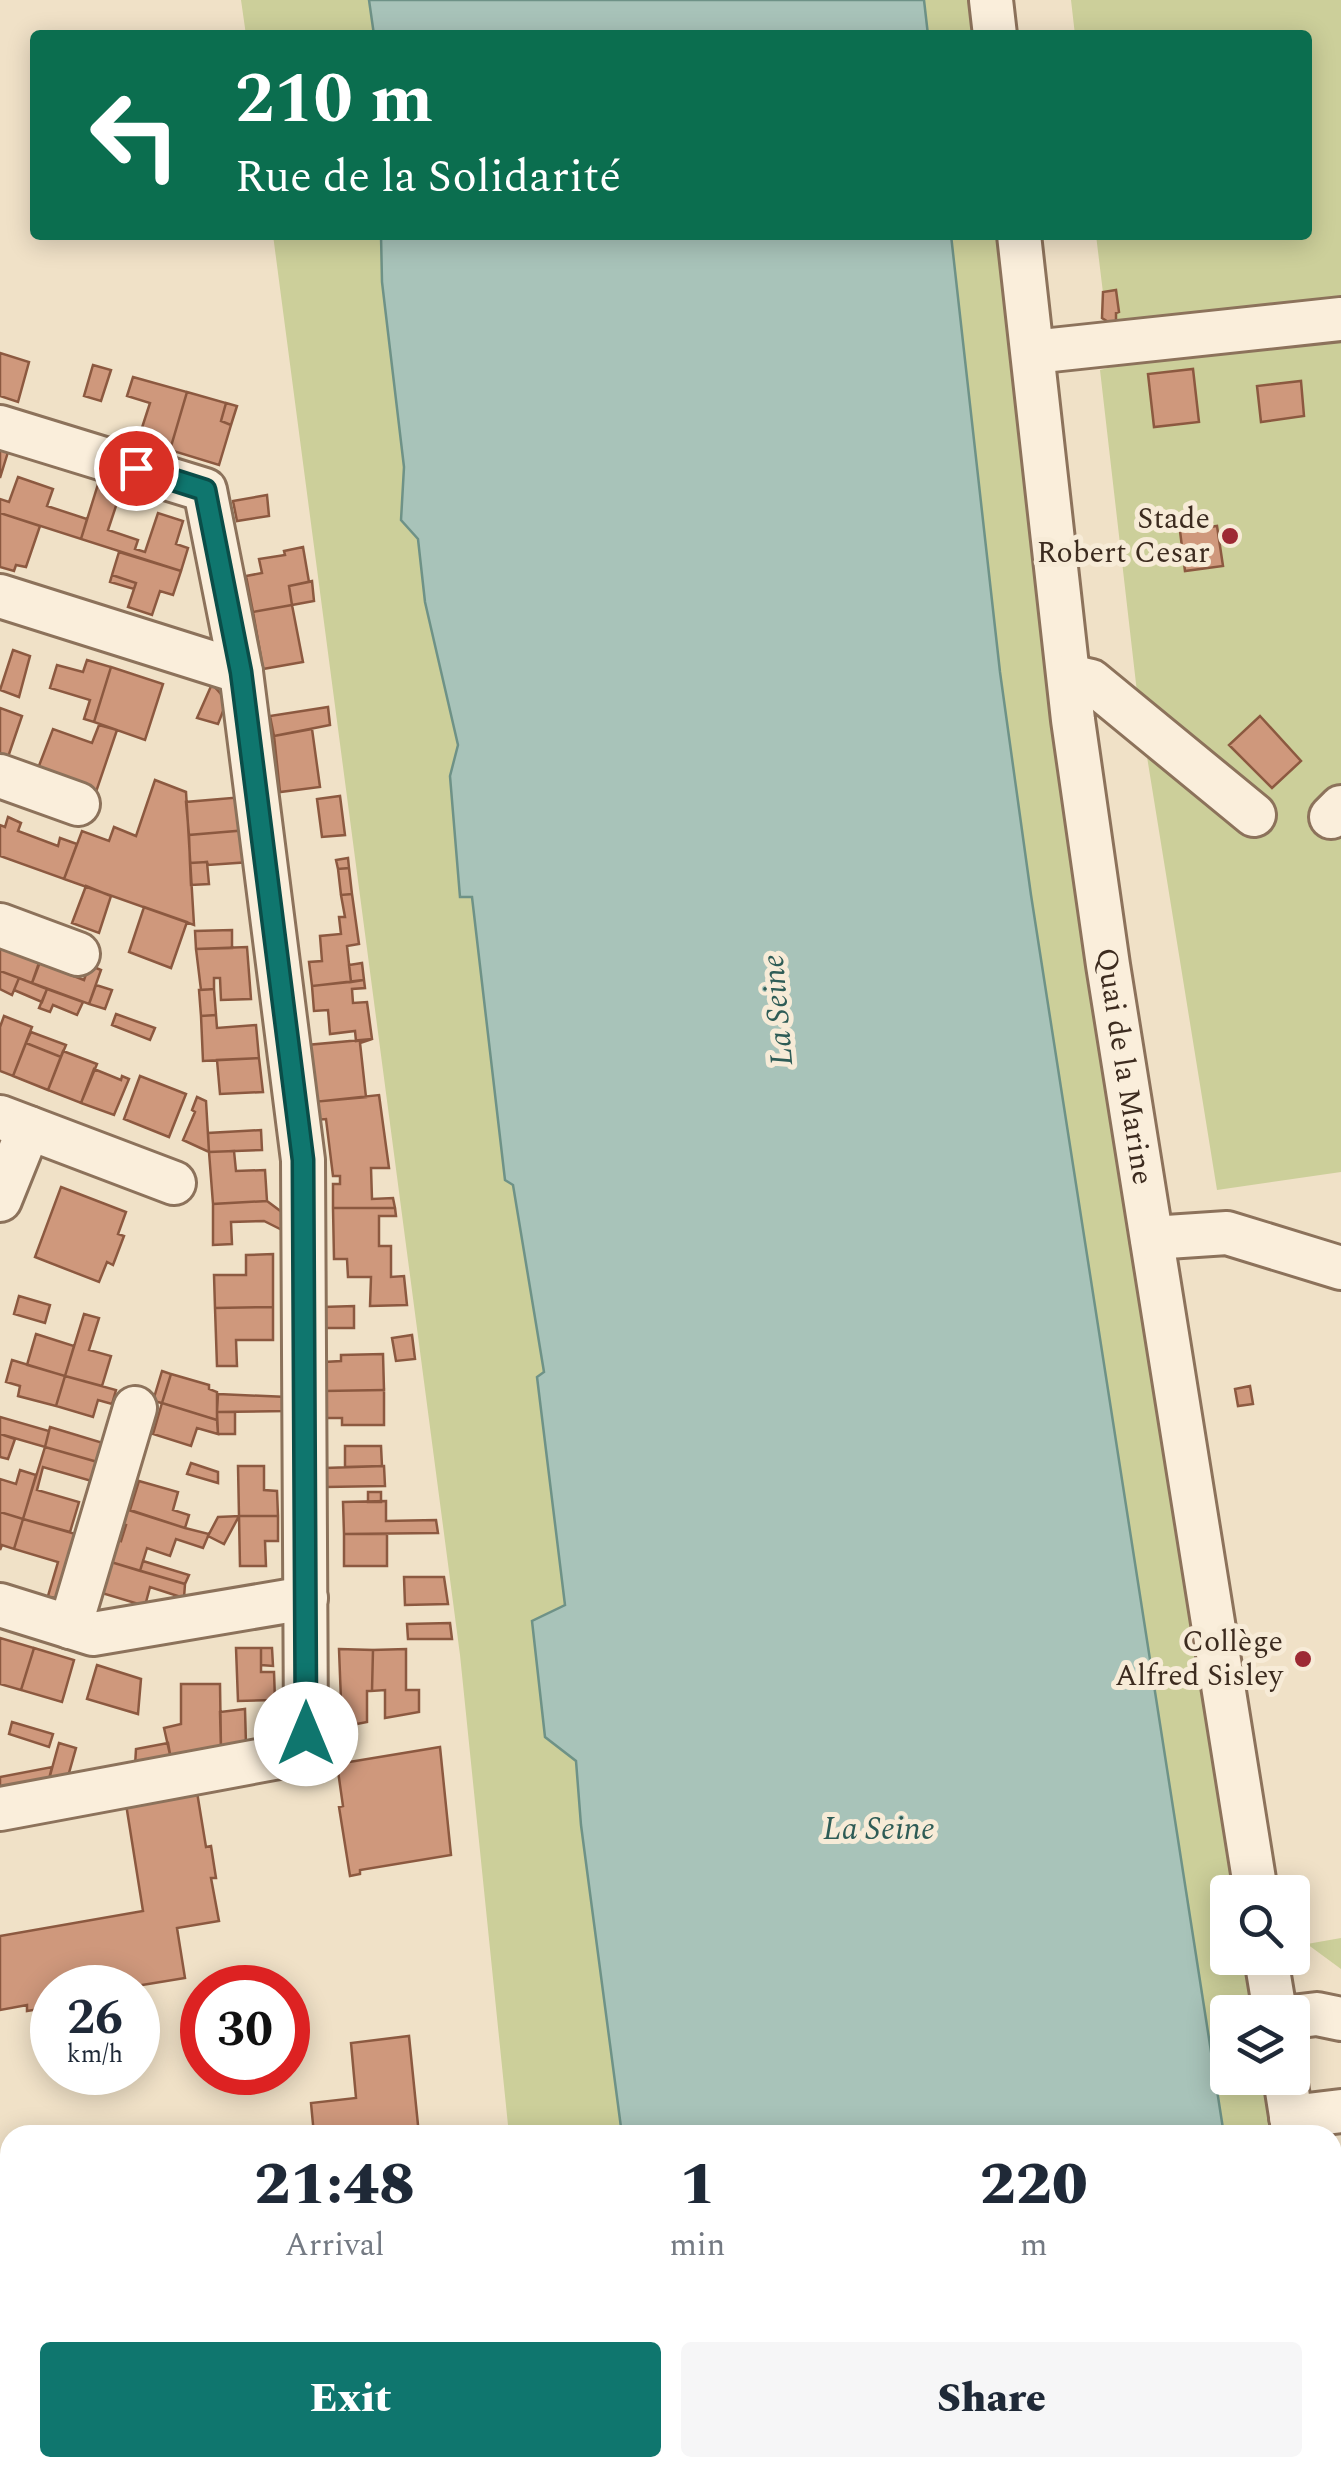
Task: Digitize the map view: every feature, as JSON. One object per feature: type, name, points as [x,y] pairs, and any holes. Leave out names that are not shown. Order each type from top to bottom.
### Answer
[{"type":"street","points":[[991,0],[995,30]]},
{"type":"street","name":"Quai de la Marine","points":[[1020,240],[1069,676],[1108,965],[1253,1875]]},
{"type":"street","points":[[1033,352],[1341,319]]},
{"type":"street","points":[[0,427],[205,490],[241,672],[303,1160],[306,1598],[306,1734],[290,1755],[0,1808]]},
{"type":"street","points":[[0,596],[241,672]]},
{"type":"street","points":[[1069,676],[1092,681],[1254,815]]},
{"type":"street","points":[[0,776],[78,804]]},
{"type":"street","points":[[0,925],[78,954]]},
{"type":"street","points":[[0,1200],[14,1122],[174,1183]]},
{"type":"street","points":[[1152,1238],[1227,1234],[1341,1268]]},
{"type":"street","points":[[70,1626],[135,1408]]},
{"type":"street","points":[[0,1605],[92,1634],[306,1598]]},
{"type":"street","points":[[1310,2014],[1341,2018]]},
{"type":"street","points":[[1290,2110],[1341,2110]]},
{"type":"green space","points":[[241,0],[369,0],[373,30],[245,30]]},
{"type":"green space","points":[[924,0],[977,0],[980,30],[927,30]]},
{"type":"green space","name":"Stade Robert Cesar","points":[[1071,0],[1341,0],[1341,1172],[1217,1190],[1138,701],[1100,370],[1112,367],[1097,240],[1312,240],[1312,30],[1074,30]]},
{"type":"green space","points":[[274,240],[381,240],[382,282],[404,467],[401,520],[418,539],[425,602],[458,745],[450,776],[460,897],[472,897],[505,1180],[513,1184],[544,1373],[538,1378],[565,1605],[581,1825],[621,2125],[508,2125],[460,1655]]},
{"type":"green space","points":[[952,240],[1004,240],[1236,1875],[1210,1875],[1210,1975],[1251,1975],[1253,1995],[1210,1995],[1210,2045],[1031,895],[1000,672]]},
{"type":"green space","points":[[1341,1938],[1341,1969],[1310,1946]]},
{"type":"green space","points":[[1218,2095],[1269,2095],[1273,2125],[1222,2125]]},
{"type":"water","points":[[369,0],[924,0],[927,30],[373,30]]},
{"type":"water","name":"La Seine","points":[[381,240],[952,240],[1000,672],[1031,895],[1210,2045],[1210,2095],[1218,2095],[1222,2125],[621,2125],[576,1761],[545,1737],[532,1621],[565,1605],[537,1377],[544,1372],[513,1185],[505,1180],[472,897],[460,897],[450,776],[458,745],[425,602],[418,539],[401,520],[404,467],[382,282]]},
{"type":"building","points":[[1116,290],[1119,312],[1116,322],[1110,323],[1102,318],[1103,292]]},
{"type":"building","points":[[0,353],[29,362],[18,402],[0,396]]},
{"type":"building","points":[[93,365],[111,370],[101,401],[84,396]]},
{"type":"building","points":[[1193,369],[1199,422],[1154,427],[1148,374]]},
{"type":"building","points":[[133,377],[187,392],[170,450],[138,440],[150,403],[127,396]]},
{"type":"building","points":[[1301,381],[1304,416],[1261,422],[1257,386]]},
{"type":"building","points":[[187,392],[226,403],[221,421],[231,425],[219,465],[170,450]]},
{"type":"building","points":[[226,403],[237,406],[231,425],[221,421]]},
{"type":"building","points":[[0,450],[8,452],[0,478]]},
{"type":"building","points":[[18,477],[53,489],[47,506],[87,519],[81,539],[0,513],[0,499],[9,502]]},
{"type":"building","points":[[99,481],[122,488],[108,530],[138,540],[135,549],[145,552],[158,513],[183,521],[176,544],[188,548],[181,571],[81,539]]},
{"type":"building","points":[[267,495],[269,516],[237,521],[233,501]]},
{"type":"building","points":[[0,513],[40,526],[26,567],[16,565],[14,571],[0,567]]},
{"type":"building","points":[[1217,526],[1223,566],[1185,571],[1180,531]]},
{"type":"building","points":[[303,547],[309,582],[289,586],[292,605],[253,612],[246,576],[262,573],[259,559]]},
{"type":"building","points":[[119,552],[181,571],[173,595],[160,591],[152,615],[128,607],[136,583],[112,575]]},
{"type":"building","points":[[112,575],[136,583],[134,589],[110,582]]},
{"type":"building","points":[[312,581],[314,601],[292,605],[289,586]]},
{"type":"building","points":[[292,605],[303,662],[263,669],[253,612]]},
{"type":"building","points":[[13,650],[30,656],[19,697],[0,690]]},
{"type":"building","points":[[87,660],[111,667],[94,722],[84,719],[90,700],[50,688],[57,665],[83,672]]},
{"type":"building","points":[[111,667],[163,684],[145,740],[94,722]]},
{"type":"building","points":[[212,684],[227,701],[218,724],[197,718]]},
{"type":"building","points":[[328,707],[330,725],[274,736],[270,716]]},
{"type":"building","points":[[0,708],[22,716],[7,760],[0,758]]},
{"type":"building","points":[[1260,716],[1301,761],[1272,788],[1229,745]]},
{"type":"building","points":[[99,725],[117,730],[96,792],[37,771],[53,729],[92,743]]},
{"type":"building","points":[[312,729],[320,787],[280,792],[274,736]]},
{"type":"building","points":[[155,780],[186,792],[194,925],[64,879],[82,831],[109,841],[114,827],[136,836]]},
{"type":"building","points":[[340,796],[345,835],[322,837],[317,799]]},
{"type":"building","points":[[243,797],[247,830],[189,835],[186,802]]},
{"type":"building","points":[[8,817],[21,823],[18,831],[58,846],[60,838],[77,844],[64,879],[0,856],[0,825],[5,827]]},
{"type":"building","points":[[247,830],[250,862],[190,863],[189,835]]},
{"type":"building","points":[[348,858],[349,868],[338,869],[336,860]]},
{"type":"building","points":[[207,862],[209,884],[191,885],[190,863]]},
{"type":"building","points":[[349,868],[352,894],[341,895],[338,869]]},
{"type":"building","points":[[86,886],[111,896],[99,933],[72,923]]},
{"type":"building","points":[[352,894],[359,944],[347,946],[351,982],[312,986],[309,962],[322,961],[320,936],[341,934],[339,917],[345,917],[341,895]]},
{"type":"building","points":[[144,907],[187,922],[171,968],[129,952]]},
{"type":"building","points":[[232,930],[232,948],[196,949],[195,931]]},
{"type":"building","points":[[247,947],[251,999],[221,1000],[220,978],[214,978],[214,989],[201,990],[196,949]]},
{"type":"building","points":[[0,948],[34,961],[37,954],[41,957],[32,983],[0,971]]},
{"type":"building","points":[[45,949],[54,952],[48,966],[84,980],[89,965],[101,970],[89,1004],[32,983]]},
{"type":"building","points":[[362,963],[364,980],[351,982],[349,965]]},
{"type":"building","points":[[0,971],[19,978],[12,995],[0,989]]},
{"type":"building","points":[[19,978],[47,989],[42,1002],[14,990]]},
{"type":"building","points":[[364,980],[365,988],[352,989],[353,1003],[367,1002],[372,1039],[356,1041],[355,1031],[330,1034],[328,1010],[314,1011],[312,986]]},
{"type":"building","points":[[96,985],[112,990],[105,1009],[89,1004]]},
{"type":"building","points":[[47,989],[83,1002],[77,1015],[53,1005],[50,1012],[39,1008]]},
{"type":"building","points":[[214,989],[216,1015],[201,1016],[199,990]]},
{"type":"building","points":[[116,1014],[155,1028],[150,1040],[112,1025]]},
{"type":"building","points":[[216,1015],[217,1028],[256,1025],[259,1058],[203,1061],[201,1016]]},
{"type":"building","points":[[4,1016],[32,1027],[13,1076],[0,1071],[0,1027]]},
{"type":"building","points":[[31,1032],[66,1045],[61,1057],[26,1043]]},
{"type":"building","points":[[372,1039],[360,1043],[366,1097],[313,1102],[307,1045]]},
{"type":"building","points":[[26,1043],[61,1057],[48,1090],[13,1076]]},
{"type":"building","points":[[63,1051],[97,1064],[81,1103],[48,1090]]},
{"type":"building","points":[[259,1058],[263,1092],[220,1094],[217,1060]]},
{"type":"building","points":[[94,1069],[121,1080],[122,1076],[129,1079],[114,1115],[81,1103]]},
{"type":"building","points":[[140,1076],[186,1094],[169,1137],[124,1119]]},
{"type":"building","points":[[379,1095],[389,1168],[371,1168],[372,1199],[393,1198],[395,1208],[333,1208],[333,1184],[340,1184],[340,1176],[333,1176],[326,1119],[315,1120],[313,1102]]},
{"type":"building","points":[[197,1097],[206,1101],[209,1152],[183,1140]]},
{"type":"building","points":[[261,1130],[262,1150],[209,1152],[208,1133]]},
{"type":"building","points":[[234,1151],[236,1171],[265,1170],[267,1201],[213,1204],[209,1152]]},
{"type":"building","points":[[61,1187],[126,1212],[118,1234],[124,1236],[113,1265],[107,1262],[99,1282],[35,1257]]},
{"type":"building","points":[[267,1201],[283,1213],[284,1231],[264,1221],[231,1222],[232,1244],[213,1245],[213,1204]]},
{"type":"building","points":[[333,1208],[395,1208],[396,1216],[379,1216],[379,1246],[391,1246],[391,1277],[404,1276],[407,1305],[370,1306],[371,1277],[348,1277],[347,1259],[334,1259]]},
{"type":"building","points":[[273,1254],[273,1307],[215,1308],[214,1275],[246,1275],[246,1255]]},
{"type":"building","points":[[19,1296],[50,1305],[45,1323],[14,1314]]},
{"type":"building","points":[[354,1306],[354,1328],[323,1328],[323,1307]]},
{"type":"building","points":[[273,1307],[273,1340],[236,1340],[237,1366],[217,1366],[215,1308]]},
{"type":"building","points":[[84,1314],[99,1318],[89,1350],[111,1356],[102,1386],[65,1376]]},
{"type":"building","points":[[36,1334],[74,1346],[65,1376],[27,1365]]},
{"type":"building","points":[[412,1335],[415,1359],[396,1361],[392,1338]]},
{"type":"building","points":[[383,1354],[384,1390],[324,1391],[324,1362],[341,1361],[341,1355]]},
{"type":"building","points":[[12,1360],[65,1376],[56,1406],[18,1396],[20,1386],[6,1382]]},
{"type":"building","points":[[162,1371],[171,1374],[162,1403],[153,1401]]},
{"type":"building","points":[[171,1374],[209,1385],[209,1389],[217,1392],[217,1420],[162,1403]]},
{"type":"building","points":[[65,1376],[116,1390],[112,1404],[98,1400],[93,1417],[56,1406]]},
{"type":"building","points":[[1250,1386],[1253,1404],[1238,1406],[1235,1389]]},
{"type":"building","points":[[384,1390],[384,1425],[342,1425],[342,1418],[325,1418],[324,1391]]},
{"type":"building","points":[[218,1394],[287,1397],[287,1411],[217,1412]]},
{"type":"building","points":[[162,1403],[217,1420],[218,1434],[197,1428],[191,1446],[153,1434]]},
{"type":"building","points":[[217,1412],[235,1412],[235,1434],[218,1434]]},
{"type":"building","points":[[0,1417],[49,1431],[45,1447],[0,1434]]},
{"type":"building","points":[[50,1427],[113,1446],[108,1465],[45,1447]]},
{"type":"building","points":[[0,1434],[15,1439],[8,1459],[0,1457]]},
{"type":"building","points":[[345,1446],[381,1446],[382,1466],[345,1467]]},
{"type":"building","points":[[45,1447],[108,1465],[102,1484],[43,1467],[37,1490],[79,1502],[70,1532],[23,1519]]},
{"type":"building","points":[[191,1463],[218,1472],[218,1483],[187,1474]]},
{"type":"building","points":[[238,1466],[264,1466],[264,1490],[277,1491],[278,1516],[239,1516]]},
{"type":"building","points":[[384,1466],[385,1486],[326,1487],[325,1468]]},
{"type":"building","points":[[20,1470],[36,1475],[23,1519],[0,1512],[0,1479],[16,1484]]},
{"type":"building","points":[[139,1481],[178,1492],[173,1510],[189,1515],[185,1528],[130,1510]]},
{"type":"building","points":[[368,1492],[381,1492],[381,1502],[368,1502]]},
{"type":"building","points":[[386,1501],[386,1521],[436,1520],[438,1533],[344,1534],[343,1502]]},
{"type":"building","points":[[119,1507],[209,1534],[203,1548],[176,1539],[170,1556],[147,1548],[140,1571],[104,1560],[111,1537],[121,1541],[126,1525],[115,1521]]},
{"type":"building","points":[[0,1512],[23,1519],[14,1549],[2,1545],[0,1550]]},
{"type":"building","points":[[239,1516],[224,1544],[208,1536],[218,1517]]},
{"type":"building","points":[[239,1516],[278,1516],[278,1541],[265,1541],[266,1566],[240,1566]]},
{"type":"building","points":[[23,1519],[86,1537],[67,1602],[48,1596],[58,1562],[14,1549]]},
{"type":"building","points":[[344,1534],[387,1534],[387,1566],[344,1566]]},
{"type":"building","points":[[104,1560],[185,1584],[184,1598],[150,1587],[145,1606],[95,1591]]},
{"type":"building","points":[[143,1561],[189,1575],[185,1584],[140,1571]]},
{"type":"building","points":[[404,1577],[444,1577],[448,1604],[405,1605]]},
{"type":"building","points":[[450,1623],[452,1639],[408,1639],[407,1624]]},
{"type":"building","points":[[0,1638],[34,1648],[21,1690],[0,1684]]},
{"type":"building","points":[[34,1648],[74,1660],[62,1702],[21,1690]]},
{"type":"building","points":[[236,1648],[261,1648],[261,1672],[274,1672],[275,1700],[238,1701]]},
{"type":"building","points":[[261,1648],[272,1648],[273,1666],[261,1665]]},
{"type":"building","points":[[339,1649],[373,1650],[367,1722],[342,1727]]},
{"type":"building","points":[[406,1649],[406,1690],[419,1690],[419,1712],[385,1718],[385,1690],[372,1691],[373,1650]]},
{"type":"building","points":[[97,1665],[141,1679],[138,1714],[87,1699]]},
{"type":"building","points":[[181,1684],[220,1684],[221,1750],[171,1759],[164,1728],[181,1724]]},
{"type":"building","points":[[245,1709],[246,1745],[221,1750],[220,1712]]},
{"type":"building","points":[[12,1722],[53,1734],[49,1747],[9,1734]]},
{"type":"building","points":[[59,1743],[76,1748],[67,1780],[48,1783]]},
{"type":"building","points":[[168,1743],[171,1759],[135,1766],[136,1749]]},
{"type":"building","points":[[440,1747],[451,1855],[360,1870],[360,1874],[350,1876],[337,1764]]},
{"type":"building","points":[[52,1767],[48,1783],[0,1792],[0,1777]]},
{"type":"building","points":[[197,1792],[206,1847],[211,1846],[216,1878],[211,1878],[219,1921],[177,1928],[183,1965],[180,1979],[160,1982],[160,1965],[30,1965],[30,2011],[27,2005],[0,2010],[0,1936],[143,1911],[126,1804]]},
{"type":"building","points":[[409,2036],[418,2125],[313,2125],[311,2103],[356,2098],[351,2043]]},
{"type":"place","name":"Stade Robert Cesar","points":[[1230,536]]},
{"type":"place","name":"Collège Alfred Sisley","points":[[1303,1659]]},
{"type":"route","points":[[136,468],[205,490],[241,672],[303,1160],[306,1734]]}]
